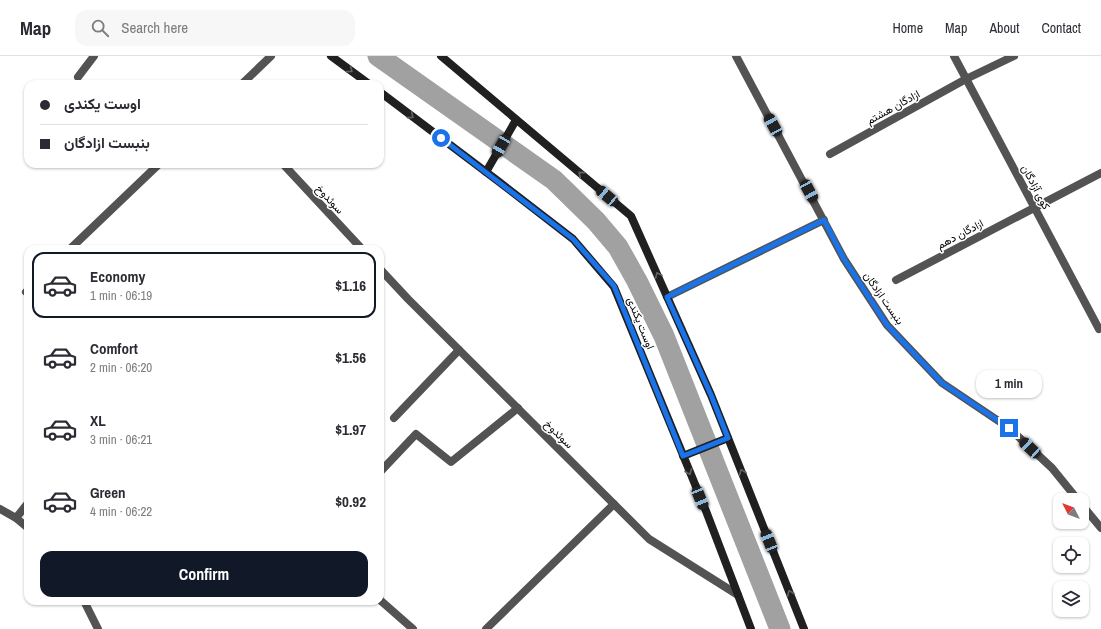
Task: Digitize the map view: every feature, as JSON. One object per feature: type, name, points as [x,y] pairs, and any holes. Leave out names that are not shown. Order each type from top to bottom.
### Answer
[{"type":"street","points":[[78,77],[94,56]]},
{"type":"street","points":[[246,80],[271,56]]},
{"type":"street","points":[[331,56],[364,80]]},
{"type":"street","points":[[441,56],[515,121],[631,216],[711,395],[804,629]]},
{"type":"street","name":"بنبست ازادگان","points":[[736,56],[844,259],[887,325],[942,383],[1009,428],[1052,468],[1072,493]]},
{"type":"street","name":"کوی آزادگان","points":[[954,56],[1099,329]]},
{"type":"street","name":"ازادگان هشتم","points":[[830,154],[966,79],[1014,56]]},
{"type":"street","name":"اوست یکندی","points":[[384,95],[486,171],[573,239],[614,286],[751,629]]},
{"type":"street","points":[[486,171],[515,121]]},
{"type":"street","points":[[74,245],[155,168]]},
{"type":"street","name":"سوئدوخ","points":[[287,168],[358,245]]},
{"type":"street","name":"ازادگان دهم","points":[[896,280],[1101,173]]},
{"type":"street","points":[[667,297],[824,220]]},
{"type":"street","name":"سوئدوخ","points":[[384,273],[649,539],[738,596]]},
{"type":"street","points":[[394,418],[459,350]]},
{"type":"street","points":[[384,468],[416,434],[450,462],[518,408]]},
{"type":"street","points":[[683,456],[728,438]]},
{"type":"street","points":[[486,629],[614,504]]},
{"type":"street","points":[[16,518],[24,508]]},
{"type":"street","points":[[0,509],[16,518],[24,525]]},
{"type":"street","points":[[1089,514],[1100,527]]},
{"type":"street","points":[[384,604],[413,629]]},
{"type":"street","points":[[86,605],[98,629]]},
{"type":"waterway","points":[[378,56],[554,180],[596,221],[618,247],[637,281],[664,336],[780,629]]},
{"type":"route","points":[[441,138],[573,239],[614,286],[683,456],[728,438],[711,395],[667,297],[824,220],[844,259],[887,325],[942,383],[1009,428]]}]
